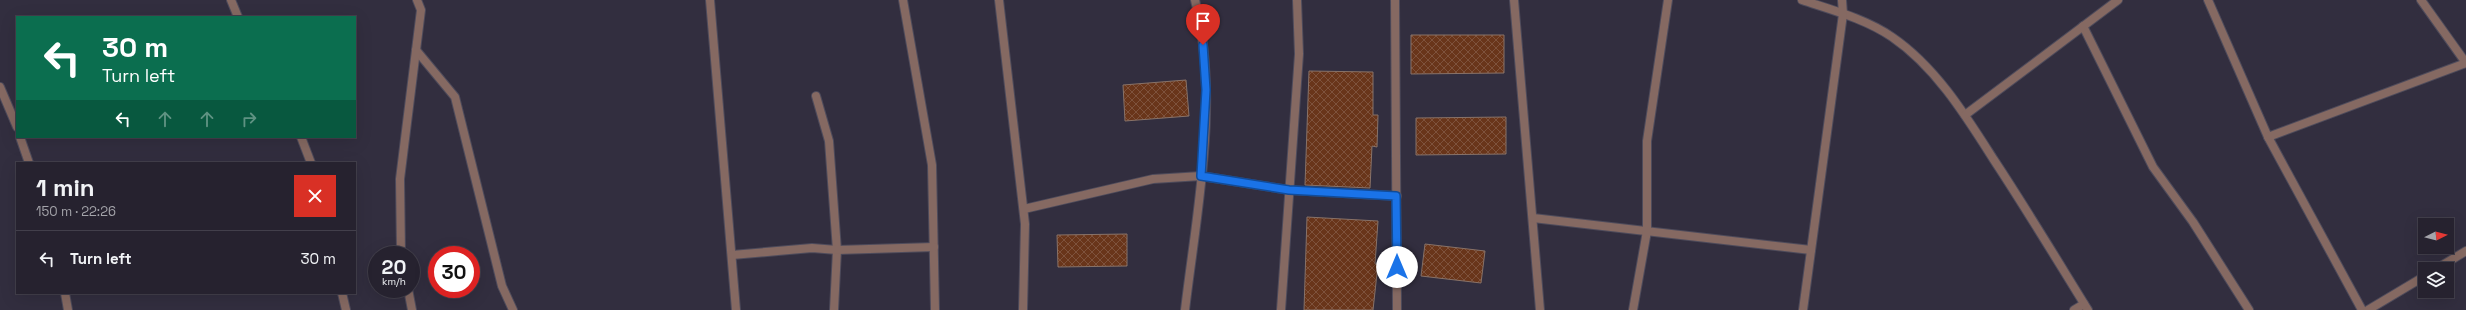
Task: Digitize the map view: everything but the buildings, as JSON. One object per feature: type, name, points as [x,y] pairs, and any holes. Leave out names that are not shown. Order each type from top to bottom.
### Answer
[{"type":"street","points":[[231,0],[238,16]]},
{"type":"street","points":[[400,246],[400,179],[421,10],[417,0]]},
{"type":"street","points":[[710,0],[736,310]]},
{"type":"street","points":[[903,0],[932,165],[935,310]]},
{"type":"street","points":[[999,0],[1024,209],[1023,310]]},
{"type":"street","points":[[1185,310],[1201,176],[1206,90],[1202,31],[1195,0]]},
{"type":"street","points":[[1281,310],[1299,54],[1297,0]]},
{"type":"street","points":[[1395,0],[1397,310]]},
{"type":"street","points":[[1514,0],[1540,310]]},
{"type":"street","points":[[1633,310],[1647,231],[1647,142],[1668,0]]},
{"type":"street","points":[[1802,0],[1844,14],[1891,36],[1921,60],[1965,115],[2033,219],[2086,307],[2074,310]]},
{"type":"street","points":[[1803,310],[1844,14],[1842,0]]},
{"type":"street","points":[[1965,115],[2118,0]]},
{"type":"street","points":[[2208,0],[2268,137],[2362,310]]},
{"type":"street","points":[[2268,137],[2466,63],[2421,0]]},
{"type":"street","points":[[2084,26],[2153,167],[2193,222],[2249,310]]},
{"type":"street","points":[[416,50],[455,97],[502,286],[513,310]]},
{"type":"street","points":[[0,87],[16,125]]},
{"type":"street","points":[[816,96],[829,141],[837,250],[834,310]]},
{"type":"street","points":[[20,138],[29,162]]},
{"type":"street","points":[[301,138],[311,162]]},
{"type":"street","points":[[1024,209],[1153,179],[1201,176],[1289,190],[1396,196]]},
{"type":"street","points":[[1533,218],[1811,250]]},
{"type":"street","points":[[732,255],[812,248],[837,250],[934,247]]},
{"type":"street","points":[[2448,262],[2466,251]]},
{"type":"street","points":[[2368,310],[2418,280]]},
{"type":"street","points":[[65,294],[68,310]]},
{"type":"street","points":[[342,294],[346,310]]},
{"type":"street","points":[[410,298],[412,310]]},
{"type":"route","points":[[1203,45],[1206,90],[1201,176],[1289,190],[1396,196],[1397,267]]}]
